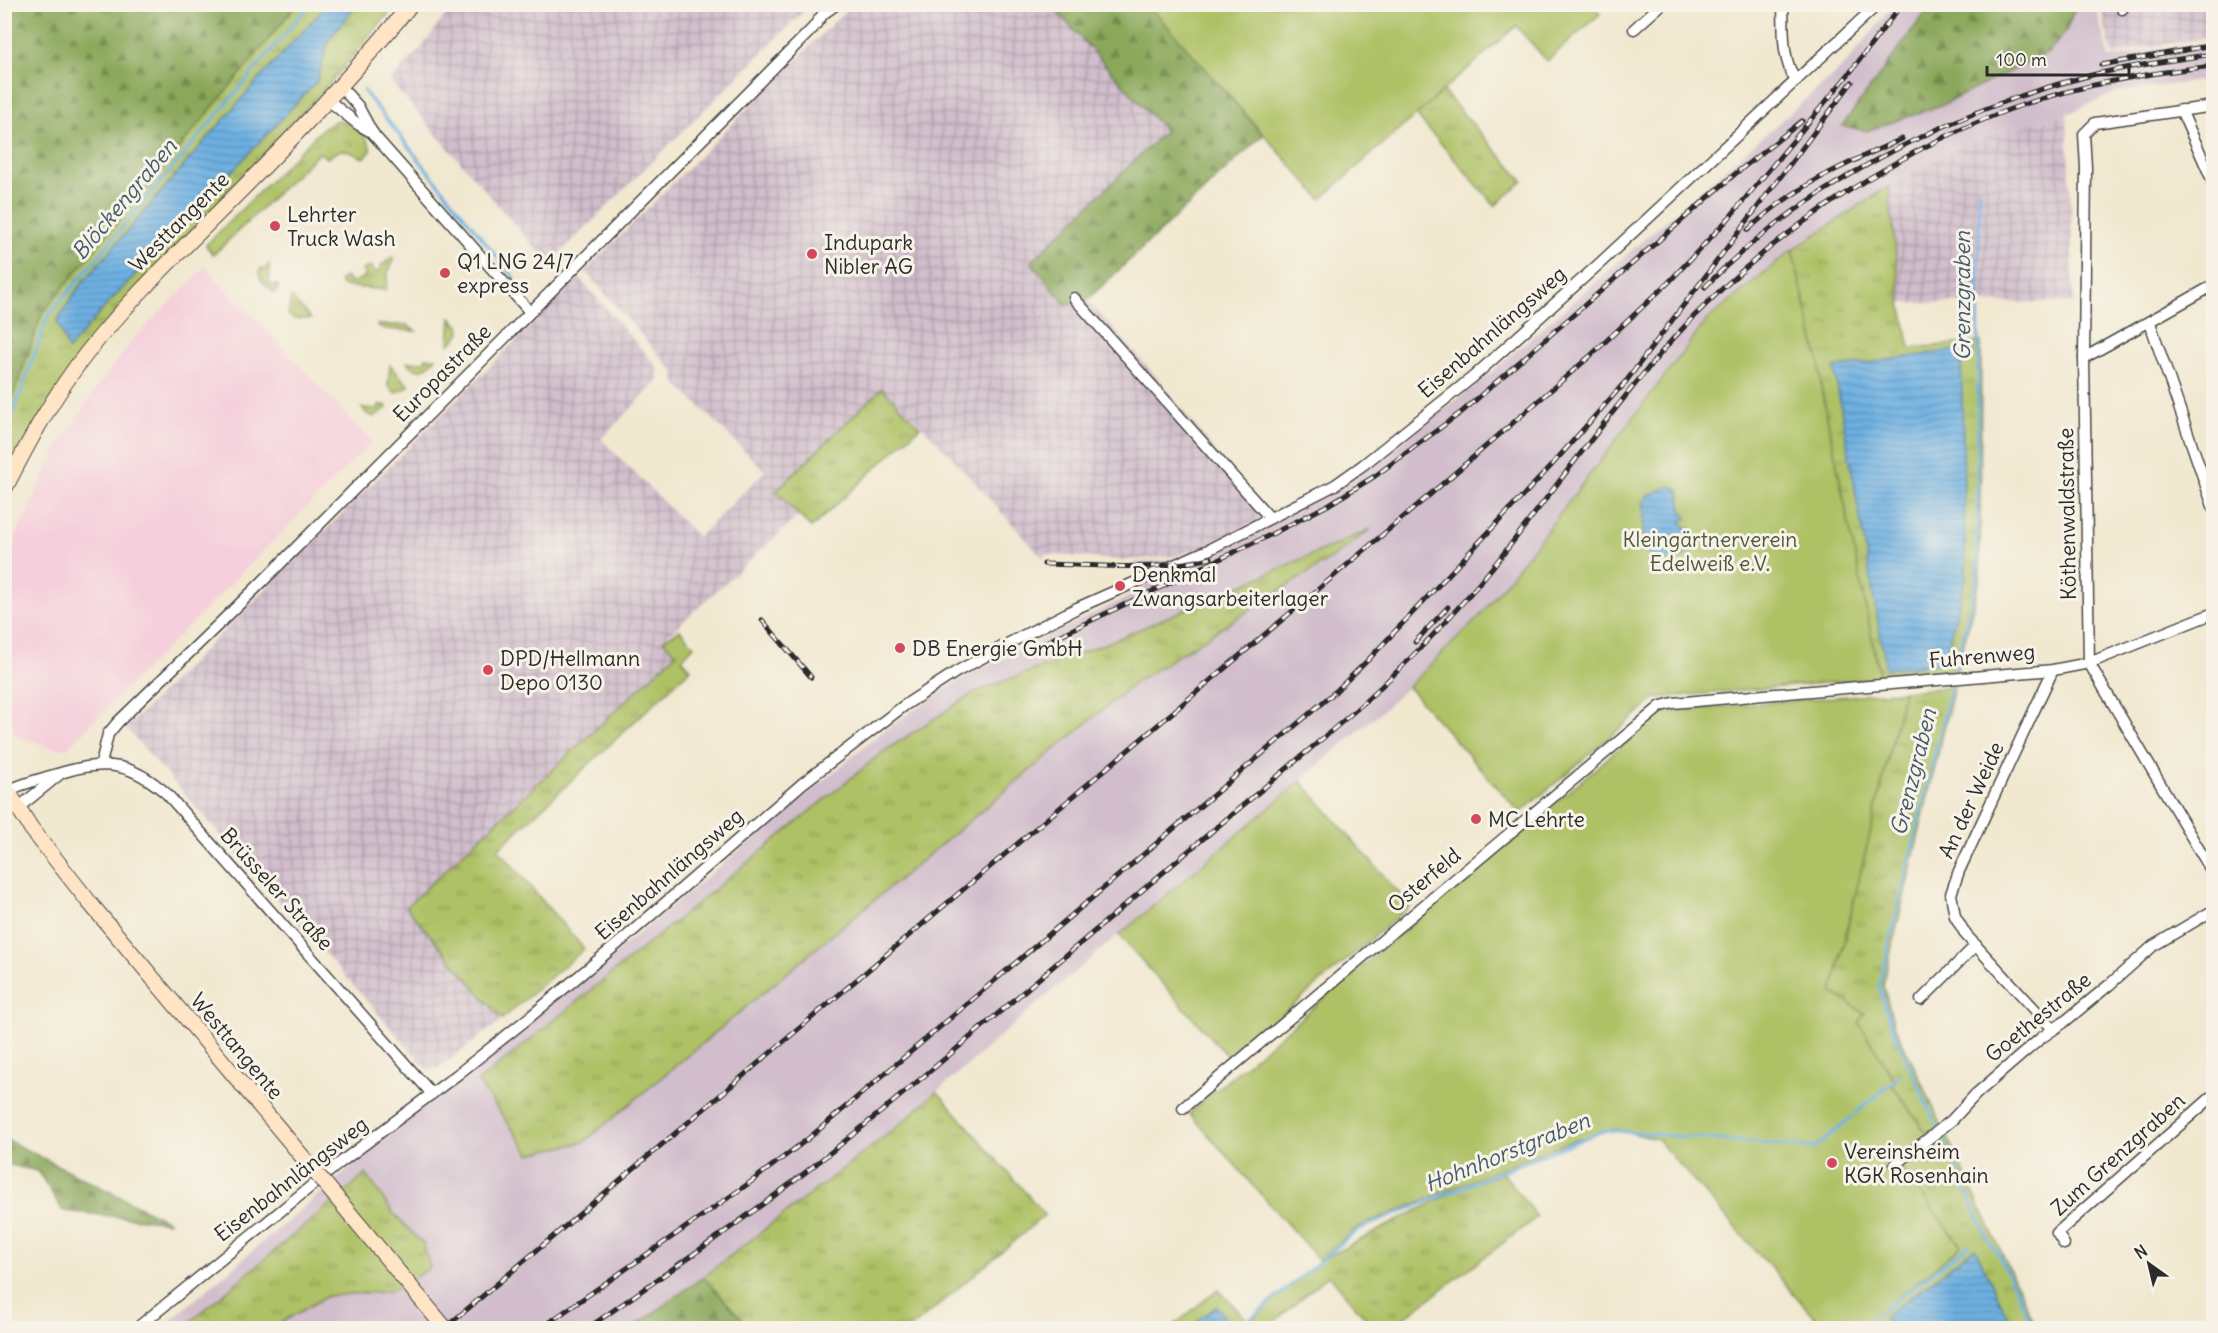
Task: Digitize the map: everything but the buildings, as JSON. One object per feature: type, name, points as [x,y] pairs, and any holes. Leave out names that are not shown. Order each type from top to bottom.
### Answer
[{"type":"main road","name":"Westtangente","points":[[4,490],[54,400],[85,356],[118,316],[341,87],[411,4]]},
{"type":"main road","name":"Westtangente","points":[[6,788],[18,808],[89,902],[445,1329]]},
{"type":"street","name":"Europastraße","points":[[101,764],[108,734],[117,722],[267,577],[813,28],[821,9],[837,4]]},
{"type":"street","points":[[1634,29],[1662,4]]},
{"type":"street","points":[[1783,4],[1785,55],[1789,70],[1796,81]]},
{"type":"street","name":"Eisenbahnlängsweg","points":[[137,1329],[337,1165],[432,1094],[627,936],[803,783],[905,705],[956,672],[1046,624],[1209,550],[1335,484],[1419,422],[1473,377],[1878,4]]},
{"type":"street","points":[[341,87],[358,106],[373,134],[530,312]]},
{"type":"street","points":[[328,100],[373,134]]},
{"type":"street","points":[[2214,106],[2181,110],[2214,184]]},
{"type":"street","name":"Köthenwaldstraße","points":[[2181,110],[2095,123],[2084,134],[2086,166],[2084,358],[2089,663],[2214,875]]},
{"type":"street","points":[[2084,358],[2214,285]]},
{"type":"street","points":[[1074,298],[1270,518]]},
{"type":"street","points":[[2150,323],[2214,509]]},
{"type":"street","name":"Fuhrenweg","points":[[1878,685],[2052,670],[2089,663],[2214,613]]},
{"type":"street","name":"An der Weide","points":[[2052,670],[1959,871],[1952,894],[1955,916],[1966,934],[2053,1029]]},
{"type":"street","name":"Osterfeld","points":[[1183,1108],[1661,706],[1673,703],[1878,685]]},
{"type":"street","name":"Brüsseler Straße","points":[[6,788],[88,765],[101,764],[133,771],[152,782],[167,794],[432,1094]]},
{"type":"street","name":"Brüsseler Straße","points":[[18,808],[63,772]]},
{"type":"street","name":"Goethestraße","points":[[1895,1165],[2153,946],[2214,910]]},
{"type":"street","points":[[1921,1000],[1976,945]]},
{"type":"street","name":"Zum Grenzgraben","points":[[2064,1244],[2057,1233],[2214,1095]]},
{"type":"shaded area","points":[[804,4],[804,6],[803,12],[549,264],[390,81],[421,48],[453,5]]},
{"type":"shaded area","points":[[2119,4],[2213,5],[2213,38],[2112,54],[2101,8]]},
{"type":"shaded area","points":[[851,5],[1051,5],[1165,131],[1066,305],[1087,300],[1153,373],[1240,483],[1263,518],[1203,548],[1176,556],[1123,560],[1044,554],[1044,559],[935,439],[883,389],[777,491],[799,515],[663,640],[676,654],[406,907],[503,1019],[439,1068],[429,1071],[126,728],[579,278],[659,369],[657,382],[601,439],[698,537],[765,471],[675,382],[674,372],[585,271]]},
{"type":"shaded area","points":[[1894,5],[1931,5],[1842,126],[1944,104],[2048,53],[2066,31],[2075,8],[2096,7],[2109,58],[2213,42],[2213,79],[2117,92],[2067,114],[1982,138],[1959,147],[1889,186],[1792,250],[1707,319],[1555,520],[1477,618],[1389,705],[1038,1003],[897,1127],[703,1277],[632,1328],[162,1328],[385,1138],[616,952],[886,729],[960,679],[1142,590],[1132,563],[1178,559],[1343,486],[1480,382],[1844,66]]},
{"type":"shaded area","points":[[2067,114],[2074,302],[1901,303],[1889,186],[1959,147],[1982,138]]},
{"type":"shaded area","points":[[205,267],[372,442],[67,748],[56,749],[14,735],[5,695],[4,575],[18,531],[57,449],[95,390],[132,341]]},
{"type":"green space","points":[[5,4],[296,5],[42,313],[5,420]]},
{"type":"green space","points":[[2070,4],[2075,8],[2066,31],[2048,53],[1944,104],[1867,131],[1842,126],[1931,5]]},
{"type":"green space","points":[[296,5],[396,5],[332,81],[117,310],[5,482],[5,420],[42,313]]},
{"type":"green space","points":[[1051,5],[1149,5],[1263,135],[1087,300],[1066,305],[1031,262],[1165,131]]},
{"type":"green space","points":[[1149,5],[1593,5],[1600,14],[1547,61],[1516,26],[1321,199]]},
{"type":"green space","points":[[1443,91],[1523,181],[1495,206],[1416,115]]},
{"type":"green space","points":[[337,120],[359,131],[370,145],[371,151],[364,158],[346,150],[338,151],[328,158],[319,153],[213,255],[206,245],[323,128]]},
{"type":"green space","points":[[1889,186],[1901,303],[1910,348],[1981,342],[1980,578],[1957,671],[1880,678],[1821,387],[1819,362],[1792,250]]},
{"type":"green space","name":"Kleingärtnerverein Edelweiß e.V.","points":[[1792,250],[1819,362],[1821,387],[1880,678],[1656,698],[1520,813],[1408,687],[1478,618],[1707,320]]},
{"type":"green space","points":[[392,257],[394,261],[388,272],[386,290],[342,286],[339,281],[345,277],[348,281],[355,282],[365,276],[362,270],[371,266],[375,273]]},
{"type":"green space","points":[[269,264],[270,285],[278,285],[274,293],[261,280],[259,273],[261,268],[264,270]]},
{"type":"green space","points":[[291,297],[311,319],[294,319],[288,315]]},
{"type":"green space","points":[[451,317],[459,326],[460,332],[449,344]]},
{"type":"green space","points":[[376,325],[407,325],[416,331],[384,329]]},
{"type":"green space","points":[[426,358],[436,358],[429,365],[418,370],[407,362],[424,362]]},
{"type":"green space","points":[[390,365],[409,386],[396,393],[388,386]]},
{"type":"green space","points":[[882,388],[920,427],[811,528],[776,491]]},
{"type":"green space","points":[[379,405],[386,405],[387,408],[374,417],[362,408],[378,409]]},
{"type":"green space","points":[[1371,529],[1338,554],[1136,682],[584,1142],[530,1154],[478,1082],[883,752],[975,692],[1112,641]]},
{"type":"green space","points":[[680,630],[694,646],[682,659],[691,669],[498,849],[584,949],[502,1019],[406,907],[676,654],[663,640]]},
{"type":"green space","points":[[1954,687],[1883,985],[1893,1022],[2037,1328],[1861,1328],[1961,1246],[1899,1165],[1931,1139],[1892,1085],[1895,1081],[1858,1023],[1832,992],[1904,691]]},
{"type":"green space","points":[[1904,691],[1832,992],[1864,1013],[1859,1023],[1895,1082],[1892,1085],[1929,1137],[1899,1165],[1961,1246],[1861,1328],[1824,1328],[1657,1139],[1613,1129],[1562,1144],[1358,1227],[1319,1260],[1189,1113],[1662,712]]},
{"type":"green space","points":[[1301,781],[1410,906],[1230,1059],[1119,935]]},
{"type":"green space","points":[[937,1091],[1045,1215],[911,1328],[750,1328],[703,1277],[897,1127]]},
{"type":"green space","points":[[5,1139],[170,1222],[63,1211],[38,1171],[5,1164]]},
{"type":"green space","points":[[1503,1173],[1537,1217],[1391,1328],[1374,1328],[1329,1275],[1267,1328],[1171,1328],[1218,1289],[1249,1322],[1321,1260],[1457,1190]]},
{"type":"green space","points":[[366,1174],[393,1213],[424,1245],[430,1268],[392,1291],[327,1296],[272,1328],[183,1328]]},
{"type":"green space","points":[[703,1277],[750,1328],[632,1328]]},
{"type":"water","points":[[327,5],[361,5],[353,10],[329,39],[317,81],[105,307],[68,350],[57,321],[78,288],[250,89]]},
{"type":"water","points":[[1961,349],[1966,578],[1945,656],[1939,657],[1937,664],[1886,669],[1834,368]]},
{"type":"water","points":[[1670,486],[1679,490],[1682,509],[1687,519],[1681,521],[1690,529],[1691,552],[1680,559],[1662,561],[1648,554],[1643,546],[1644,502],[1647,496]]},
{"type":"water","points":[[1975,1248],[2013,1328],[1894,1328],[1884,1317]]},
{"type":"water","points":[[1217,1306],[1229,1323],[1222,1328],[1188,1328]]},
{"type":"waterway","name":"Blöckengraben","points":[[4,439],[48,316],[310,4]]},
{"type":"waterway","points":[[363,90],[515,279]]},
{"type":"waterway","name":"Grenzgraben","points":[[1937,1127],[1891,1024],[1879,986],[1977,578],[1979,190]]},
{"type":"waterway","name":"Hohnhorstgraben","points":[[1856,1113],[1900,1076]]},
{"type":"waterway","name":"Hohnhorstgraben","points":[[1239,1328],[1359,1229],[1605,1130],[1815,1148],[1852,1117]]},
{"type":"waterway","name":"Grenzgraben","points":[[1940,1133],[1990,1243],[1999,1255],[2034,1328]]},
{"type":"waterway","points":[[1859,1328],[1969,1245]]},
{"type":"railway","points":[[445,1328],[1426,498],[1589,357],[1668,283],[1729,218],[1852,70],[1902,4]]},
{"type":"railway","points":[[2101,65],[2214,45]]},
{"type":"railway","points":[[1705,287],[1743,251],[1786,217],[1833,185],[1933,131],[1985,109],[2088,76],[2214,54]]},
{"type":"railway","points":[[588,1328],[802,1175],[882,1111],[1358,708],[1395,674],[1464,601],[1672,340],[1706,304],[1784,236],[1871,177],[1962,129],[2008,110],[2058,94],[2110,82],[2162,72],[2214,66]]},
{"type":"railway","points":[[1621,388],[1852,82]]},
{"type":"railway","points":[[1044,643],[1270,535],[1328,505],[1375,476],[1463,411],[1735,174],[1802,121]]},
{"type":"railway","points":[[1748,230],[1765,214],[1802,188],[1840,167],[1902,139]]},
{"type":"railway","points":[[541,1328],[748,1184],[809,1138],[1336,691],[1550,467],[1625,382]]},
{"type":"railway","points":[[1044,564],[1149,566],[1211,558]]},
{"type":"railway","points":[[1415,642],[1448,607]]},
{"type":"railway","points":[[762,620],[811,677]]},
{"type":"place","name":"Lehrter Truck Wash","points":[[275,226]]},
{"type":"place","name":"Indupark Nibler AG","points":[[812,254]]},
{"type":"place","name":"Q1 LNG 24/7 express","points":[[445,273]]},
{"type":"place","name":"Denkmal Zwangsarbeiterlager","points":[[1120,586]]},
{"type":"place","name":"DB Energie GmbH","points":[[900,648]]},
{"type":"place","name":"DPD/Hellmann Depo 0130","points":[[488,670]]},
{"type":"place","name":"MC Lehrte","points":[[1476,819]]},
{"type":"place","name":"Vereinsheim KGK Rosenhain","points":[[1832,1163]]}]
